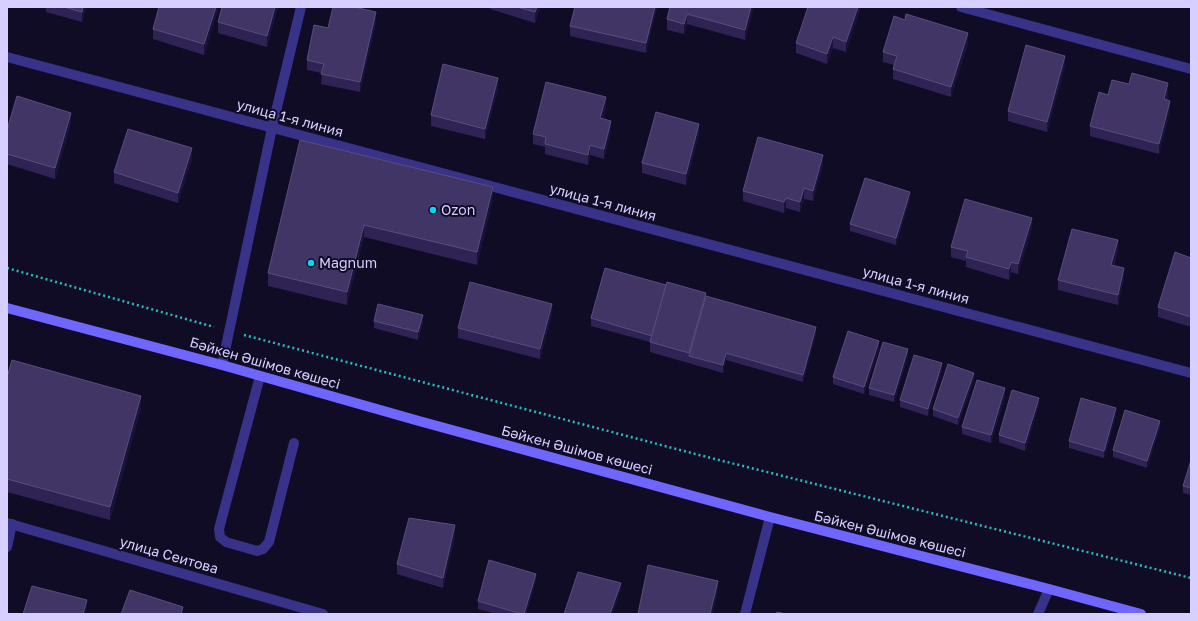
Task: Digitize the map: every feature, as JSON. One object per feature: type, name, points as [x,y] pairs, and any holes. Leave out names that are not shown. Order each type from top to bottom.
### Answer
[{"type":"main road","name":"Бәйкен Әшімов көшесі","points":[[7,308],[222,365],[419,421],[770,517],[1141,614]]},
{"type":"street","points":[[222,365],[272,128],[301,7]]},
{"type":"street","points":[[961,7],[1191,69]]},
{"type":"street","name":"улица 1-я линия","points":[[7,57],[1191,374]]},
{"type":"street","points":[[260,376],[219,529],[220,537],[226,542],[257,551],[264,549],[269,542],[294,443]]},
{"type":"street","points":[[745,614],[770,517]]},
{"type":"street","points":[[7,547],[10,523]]},
{"type":"street","name":"улица Сеитова","points":[[10,523],[323,614]]},
{"type":"street","points":[[1038,614],[1049,589]]},
{"type":"path","points":[[7,268],[229,331],[706,457],[1191,578]]},
{"type":"building","points":[[64,7],[83,7],[82,12]]},
{"type":"building","points":[[159,7],[216,7],[204,44],[153,29]]},
{"type":"building","points":[[222,7],[275,7],[267,36],[218,22]]},
{"type":"building","points":[[333,7],[354,7],[376,12],[360,82],[321,74],[324,64],[307,60],[314,25],[328,28]]},
{"type":"building","points":[[517,7],[537,7],[535,12]]},
{"type":"building","points":[[575,7],[655,7],[646,43],[570,26]]},
{"type":"building","points":[[670,7],[751,7],[745,30],[687,14],[684,24],[667,19]]},
{"type":"building","points":[[808,7],[858,7],[846,42],[833,37],[827,54],[796,43]]},
{"type":"building","points":[[906,14],[968,33],[951,87],[893,69],[897,56],[883,52],[894,16],[905,20]]},
{"type":"building","points":[[1026,45],[1065,56],[1047,122],[1008,111]]},
{"type":"building","points":[[443,64],[498,78],[485,129],[431,115]]},
{"type":"building","points":[[1132,73],[1168,83],[1164,99],[1170,101],[1159,144],[1090,126],[1099,92],[1108,95],[1112,80],[1129,84]]},
{"type":"building","points":[[546,82],[606,97],[600,118],[611,121],[604,149],[590,145],[588,155],[545,144],[546,137],[533,134]]},
{"type":"building","points":[[17,96],[71,113],[55,168],[7,154],[7,130]]},
{"type":"building","points":[[656,112],[699,124],[686,174],[642,163]]},
{"type":"building","points":[[128,129],[192,148],[178,193],[114,172]]},
{"type":"building","points":[[758,137],[823,155],[813,191],[804,188],[800,202],[786,198],[784,202],[743,191]]},
{"type":"building","points":[[300,140],[493,187],[477,252],[364,225],[347,292],[268,273]]},
{"type":"building","points":[[865,178],[910,192],[896,238],[850,224]]},
{"type":"building","points":[[965,199],[1032,218],[1018,264],[1011,262],[1009,269],[966,257],[968,251],[951,247]]},
{"type":"building","points":[[1072,229],[1118,240],[1111,265],[1124,268],[1118,295],[1058,280]]},
{"type":"building","points":[[1175,252],[1191,258],[1191,317],[1158,307]]},
{"type":"building","points":[[605,268],[666,285],[652,336],[591,318]]},
{"type":"building","points":[[470,282],[552,304],[540,349],[458,328]]},
{"type":"building","points":[[667,282],[706,293],[689,353],[650,342]]},
{"type":"building","points":[[706,296],[816,327],[803,375],[726,353],[723,365],[689,356]]},
{"type":"building","points":[[378,304],[423,315],[418,332],[374,321]]},
{"type":"building","points":[[848,331],[879,341],[864,387],[833,377]]},
{"type":"building","points":[[883,342],[908,349],[894,395],[869,388]]},
{"type":"building","points":[[914,355],[942,363],[928,409],[900,400]]},
{"type":"building","points":[[12,360],[141,396],[110,507],[7,479],[7,377]]},
{"type":"building","points":[[948,364],[974,373],[958,418],[933,409]]},
{"type":"building","points":[[977,380],[1005,388],[991,435],[962,427]]},
{"type":"building","points":[[1012,390],[1039,398],[1025,443],[999,435]]},
{"type":"building","points":[[1081,398],[1116,408],[1104,451],[1069,441]]},
{"type":"building","points":[[1125,410],[1160,421],[1147,461],[1113,450]]},
{"type":"building","points":[[1191,460],[1191,488],[1183,486]]},
{"type":"building","points":[[409,518],[455,525],[443,578],[397,564]]},
{"type":"building","points":[[489,560],[536,574],[524,614],[478,601]]},
{"type":"building","points":[[648,565],[718,581],[710,614],[638,614]]},
{"type":"building","points":[[578,572],[621,583],[610,614],[564,614]]},
{"type":"building","points":[[32,586],[87,600],[83,614],[23,614]]},
{"type":"building","points":[[130,590],[183,607],[181,614],[121,614]]},
{"type":"place","name":"Ozon","points":[[433,210]]},
{"type":"place","name":"Magnum","points":[[311,263]]}]
